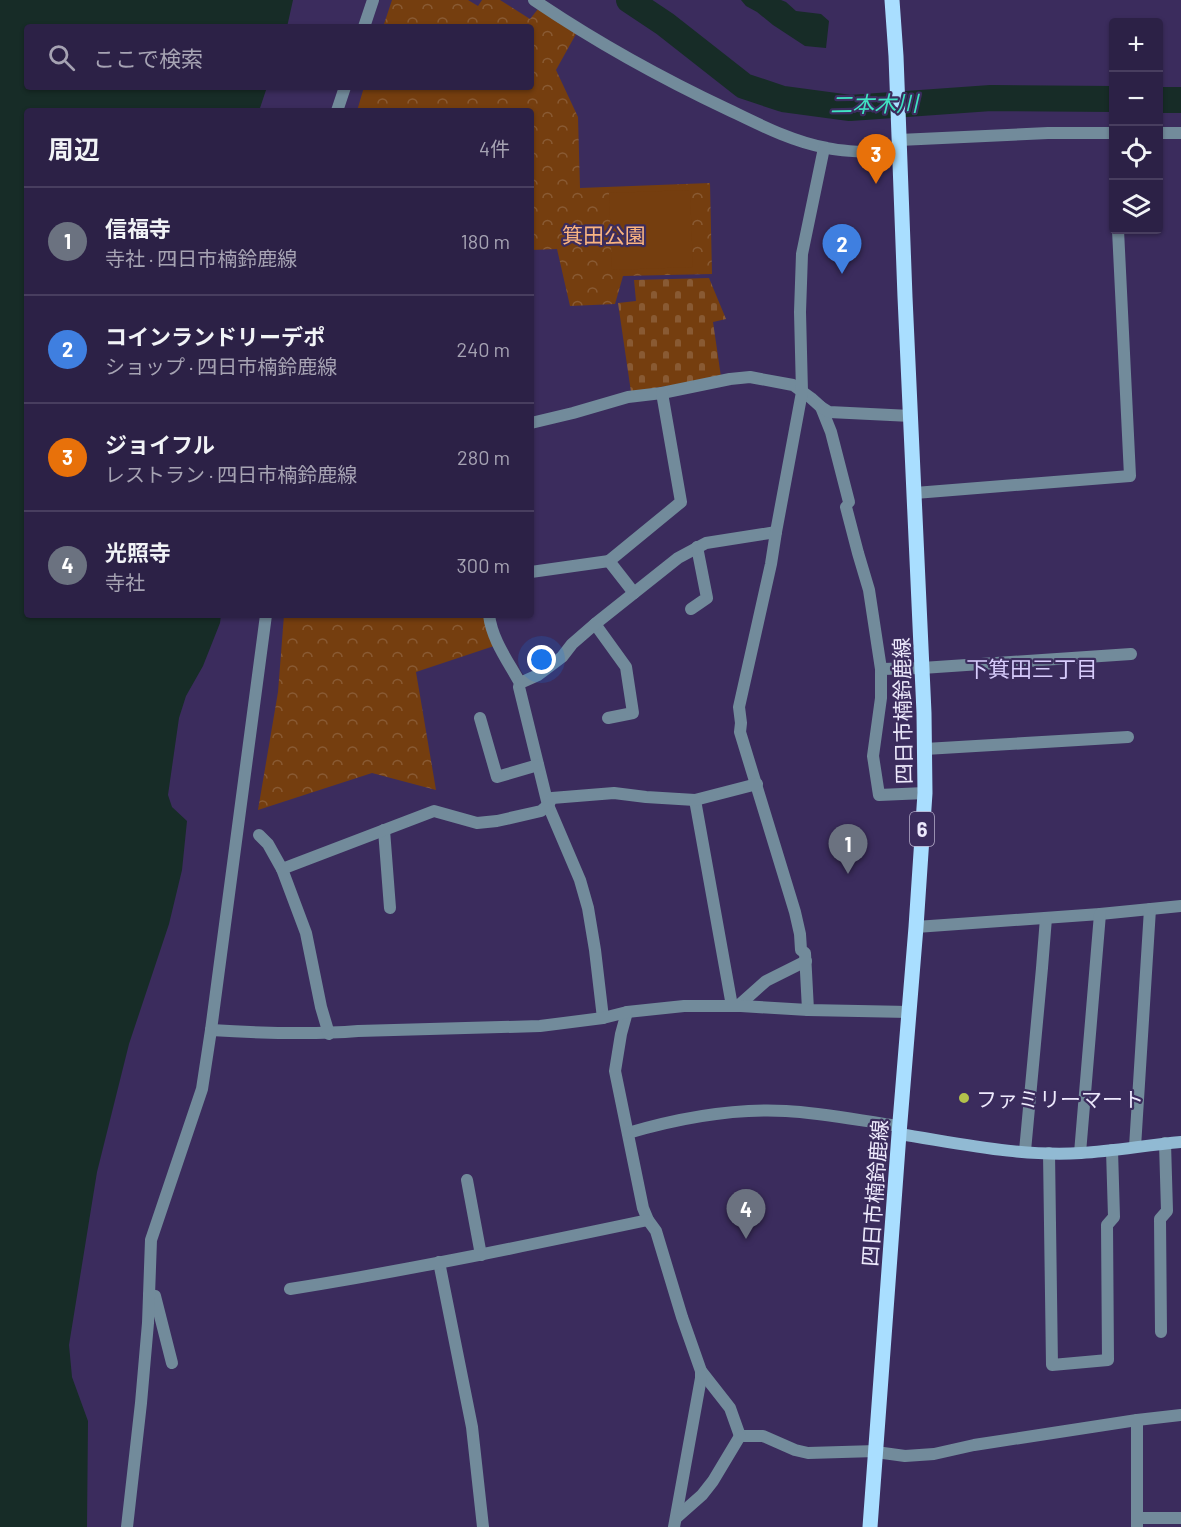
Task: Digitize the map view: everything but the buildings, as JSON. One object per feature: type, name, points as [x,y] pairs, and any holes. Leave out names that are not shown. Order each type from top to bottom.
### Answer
[{"type":"main road","name":"四日市楠鈴鹿線","points":[[870,1527],[925,793],[915,493],[892,0]]},
{"type":"main road","points":[[899,1130],[1000,1149],[1049,1153],[1080,1153],[1181,1142]]},
{"type":"street","points":[[365,24],[373,0]]},
{"type":"street","points":[[535,0],[606,46],[695,94],[750,121],[824,148],[850,152],[899,141],[1048,133],[1109,133]]},
{"type":"street","points":[[338,108],[344,90]]},
{"type":"street","points":[[1163,133],[1181,133]]},
{"type":"street","points":[[808,1010],[805,952],[801,950],[795,912],[740,732],[740,707],[765,593],[802,392],[800,312],[802,254],[824,148]]},
{"type":"street","points":[[915,493],[1130,476],[1119,234]]},
{"type":"street","points":[[534,422],[628,397],[662,393],[730,378],[750,377],[793,385],[830,412],[911,416]]},
{"type":"street","points":[[534,572],[609,561],[681,502],[662,393]]},
{"type":"street","points":[[821,407],[831,432],[858,553],[870,590],[881,669],[881,698],[873,756],[879,795],[925,793]]},
{"type":"street","points":[[520,683],[538,675],[562,657],[572,644],[595,624],[678,558],[706,543],[776,532]]},
{"type":"street","points":[[691,609],[707,598],[697,547]]},
{"type":"street","points":[[609,561],[634,593]]},
{"type":"street","points":[[127,1527],[141,1403],[151,1240],[202,1089],[266,618]]},
{"type":"street","points":[[490,618],[495,641],[520,683],[519,687],[548,805],[580,880],[588,908],[603,1018]]},
{"type":"street","points":[[595,624],[626,667],[633,713],[608,718]]},
{"type":"street","points":[[881,669],[1131,654]]},
{"type":"street","points":[[480,718],[497,777],[538,765]]},
{"type":"street","points":[[925,749],[1128,737]]},
{"type":"street","points":[[282,869],[434,811],[477,823],[541,811],[552,798],[614,793],[695,800],[757,784]]},
{"type":"street","points":[[695,800],[735,1006]]},
{"type":"street","points":[[384,830],[390,908]]},
{"type":"street","points":[[258,835],[268,844],[282,869],[306,933],[321,1007],[329,1034]]},
{"type":"street","points":[[916,927],[1181,906]]},
{"type":"street","points":[[1135,1146],[1150,909]]},
{"type":"street","points":[[1080,1153],[1100,914]]},
{"type":"street","points":[[1025,1151],[1046,918]]},
{"type":"street","points":[[735,1006],[766,981],[806,961]]},
{"type":"street","points":[[211,1030],[329,1034],[540,1026],[603,1018],[627,1012],[684,1006],[909,1012]]},
{"type":"street","points":[[627,1012],[615,1071],[643,1208],[656,1231],[701,1378],[675,1525]]},
{"type":"street","points":[[628,1133],[653,1125],[695,1117],[753,1111],[810,1113],[899,1130]]},
{"type":"street","points":[[1161,1332],[1160,1219],[1167,1211],[1165,1143]]},
{"type":"street","points":[[1049,1153],[1052,1365],[1108,1360],[1107,1225],[1114,1217],[1112,1150]]},
{"type":"street","points":[[467,1180],[481,1255]]},
{"type":"street","points":[[290,1289],[481,1255],[648,1220]]},
{"type":"street","points":[[439,1262],[472,1427],[483,1527]]},
{"type":"street","points":[[149,1295],[155,1296],[172,1363]]},
{"type":"street","points":[[700,1371],[730,1408],[740,1436]]},
{"type":"street","points":[[740,1436],[763,1436],[808,1453],[876,1451],[905,1456],[934,1454],[974,1445],[1181,1415]]},
{"type":"street","points":[[1137,1420],[1137,1523],[1181,1518]]},
{"type":"street","points":[[675,1525],[713,1481],[740,1436]]},
{"type":"green space","name":"箕田公園","points":[[392,0],[468,0],[478,6],[482,0],[500,0],[530,19],[538,9],[576,34],[556,70],[578,117],[580,188],[710,183],[712,274],[623,276],[615,304],[570,306],[557,249],[534,250],[534,108],[358,108],[363,90],[534,90],[534,24],[384,24]]},
{"type":"green space","points":[[690,190],[693,267],[612,270],[609,193]]},
{"type":"green space","points":[[709,278],[726,319],[713,322],[721,377],[631,392],[618,303],[636,301],[634,280]]},
{"type":"green space","points":[[284,618],[486,618],[494,646],[416,672],[436,790],[372,773],[258,810],[278,692]]},
{"type":"shaded area","points":[[0,0],[293,0],[288,24],[24,24],[24,90],[266,90],[260,108],[24,108],[24,618],[221,618],[203,666],[186,696],[179,718],[168,795],[172,807],[187,821],[182,870],[169,924],[129,1044],[97,1172],[69,1345],[72,1377],[88,1421],[87,1527],[0,1527]]},
{"type":"shaded area","points":[[741,0],[781,0],[796,11],[821,14],[829,21],[826,48],[805,46],[746,6]]},
{"type":"waterway","name":"二本木川","points":[[629,0],[665,24],[744,86],[783,99],[850,108],[991,98],[1109,99]]},
{"type":"waterway","name":"二本木川","points":[[1163,100],[1181,100]]},
{"type":"place","name":"ジョイフル","points":[[876,184]]},
{"type":"place","name":"コインランドリーデポ","points":[[842,274]]},
{"type":"place","name":"信福寺","points":[[848,874]]},
{"type":"place","name":"ファミリーマート","points":[[964,1098]]},
{"type":"place","name":"光照寺","points":[[746,1239]]},
{"type":"district","name":"下箕田三丁目","points":[[1032,668]]}]
